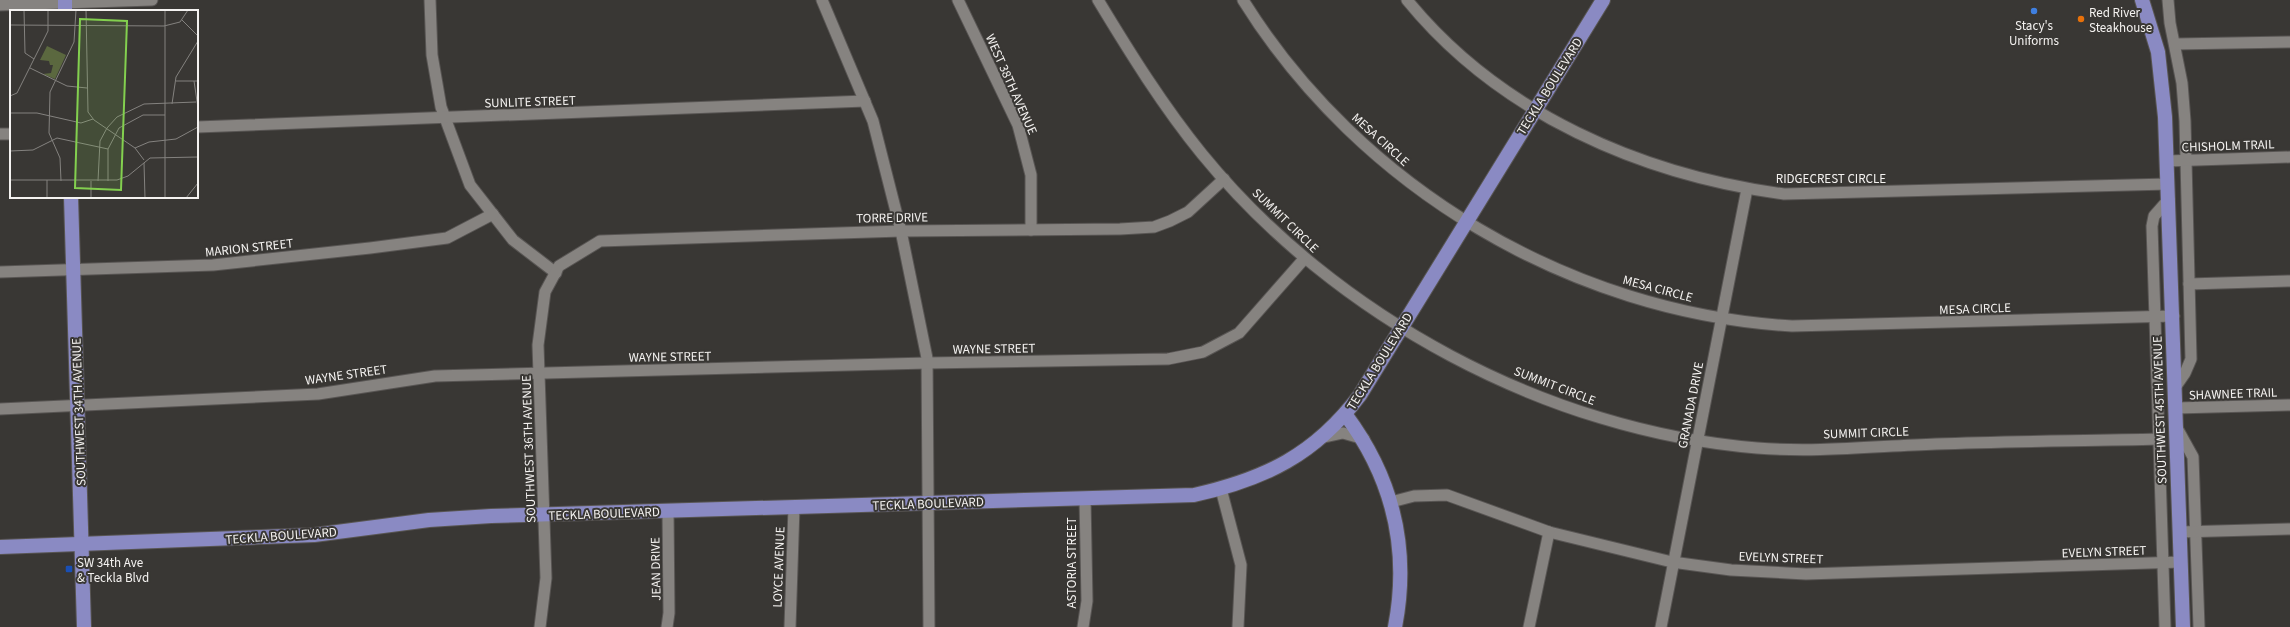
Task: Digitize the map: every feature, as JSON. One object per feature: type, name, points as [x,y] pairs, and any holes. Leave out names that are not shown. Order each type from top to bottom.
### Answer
[{"type":"main road","name":"TECKLA BOULEVARD","points":[[0,547],[314,535],[430,520],[544,515],[1194,495],[1221,489],[1256,477],[1301,454],[1346,414],[1369,381],[1534,110],[1603,0]]},
{"type":"main road","name":"SOUTHWEST 45TH AVENUE","points":[[2142,0],[2151,27],[2163,86],[2174,316],[2183,627]]},
{"type":"main road","name":"SOUTHWEST 34TH AVENUE","points":[[71,198],[84,627]]},
{"type":"main road","points":[[1346,414],[1364,439],[1378,467],[1391,502],[1396,521],[1400,551],[1401,576],[1395,627]]},
{"type":"street","points":[[0,5],[65,5],[152,0]]},
{"type":"street","points":[[430,0],[432,55],[441,107],[470,185],[513,240],[556,273]]},
{"type":"street","points":[[822,0],[873,122],[901,230],[927,363],[929,627]]},
{"type":"street","name":"WEST 38TH AVENUE","points":[[958,0],[1018,125],[1031,176],[1031,230]]},
{"type":"street","name":"SUMMIT CIRCLE","points":[[1098,0],[1166,106],[1202,154],[1224,179],[1304,259],[1401,327],[1431,346],[1471,366],[1566,406],[1617,422],[1698,440],[1760,449],[1806,449],[1984,442],[2159,439]]},
{"type":"street","name":"MESA CIRCLE","points":[[1243,0],[1283,56],[1335,117],[1395,172],[1466,222],[1515,249],[1556,269],[1639,299],[1721,318],[1756,324],[1792,326],[2174,316]]},
{"type":"street","name":"RIDGECREST CIRCLE","points":[[1407,0],[1455,50],[1534,110],[1584,137],[1622,154],[1692,177],[1747,189],[1784,194],[2168,184]]},
{"type":"street","name":"SOUTHWEST 45TH AVENUE","points":[[2168,0],[2170,23],[2182,83],[2186,161],[2191,359],[2185,373],[2176,386]]},
{"type":"street","points":[[2151,27],[2170,23]]},
{"type":"street","points":[[2175,44],[2290,42]]},
{"type":"street","name":"SUNLITE STREET","points":[[198,127],[864,101]]},
{"type":"street","name":"CHISHOLM TRAIL","points":[[2167,161],[2290,158]]},
{"type":"street","name":"TORRE DRIVE","points":[[556,273],[559,266],[600,241],[901,230],[1120,229],[1154,227],[1188,212],[1224,179]]},
{"type":"street","name":"GRANADA DRIVE","points":[[1661,627],[1672,562],[1698,440],[1747,189]]},
{"type":"street","name":"SOUTHWEST 45TH AVENUE","points":[[2165,627],[2152,226],[2154,216],[2169,199]]},
{"type":"street","name":"MARION STREET","points":[[0,272],[213,265],[424,241],[447,238],[493,214]]},
{"type":"street","points":[[2170,240],[2188,239]]},
{"type":"street","name":"WAYNE STREET","points":[[0,409],[318,394],[435,376],[927,363],[1168,359],[1203,352],[1239,333],[1304,259]]},
{"type":"street","name":"SOUTHWEST 36TH AVENUE","points":[[540,627],[546,578],[538,345],[545,292],[556,273]]},
{"type":"street","points":[[2189,284],[2290,281]]},
{"type":"street","name":"SHAWNEE TRAIL","points":[[2176,408],[2290,405]]},
{"type":"street","name":"SOUTHWEST 45TH AVENUE","points":[[2177,428],[2194,458],[2199,627]]},
{"type":"street","points":[[1320,438],[1343,433],[1364,439]]},
{"type":"street","points":[[1221,489],[1241,565],[1238,627]]},
{"type":"street","name":"EVELYN STREET","points":[[1391,502],[1414,496],[1447,495],[1550,532],[1672,562],[1731,570],[1806,574],[2181,562]]},
{"type":"street","name":"ASTORIA STREET","points":[[1083,627],[1086,601],[1085,498]]},
{"type":"street","name":"LOYCE AVENUE","points":[[790,627],[794,507]]},
{"type":"street","name":"JEAN DRIVE","points":[[667,627],[669,613],[668,511]]},
{"type":"street","points":[[2180,532],[2290,529]]},
{"type":"street","points":[[1529,627],[1550,532]]},
{"type":"place","name":"Stacy's Uniforms","points":[[2034,11]]},
{"type":"place","name":"Red River Steakhouse","points":[[2081,19]]},
{"type":"place","name":"SW 34th Ave & Teckla Blvd","points":[[69,569]]}]
